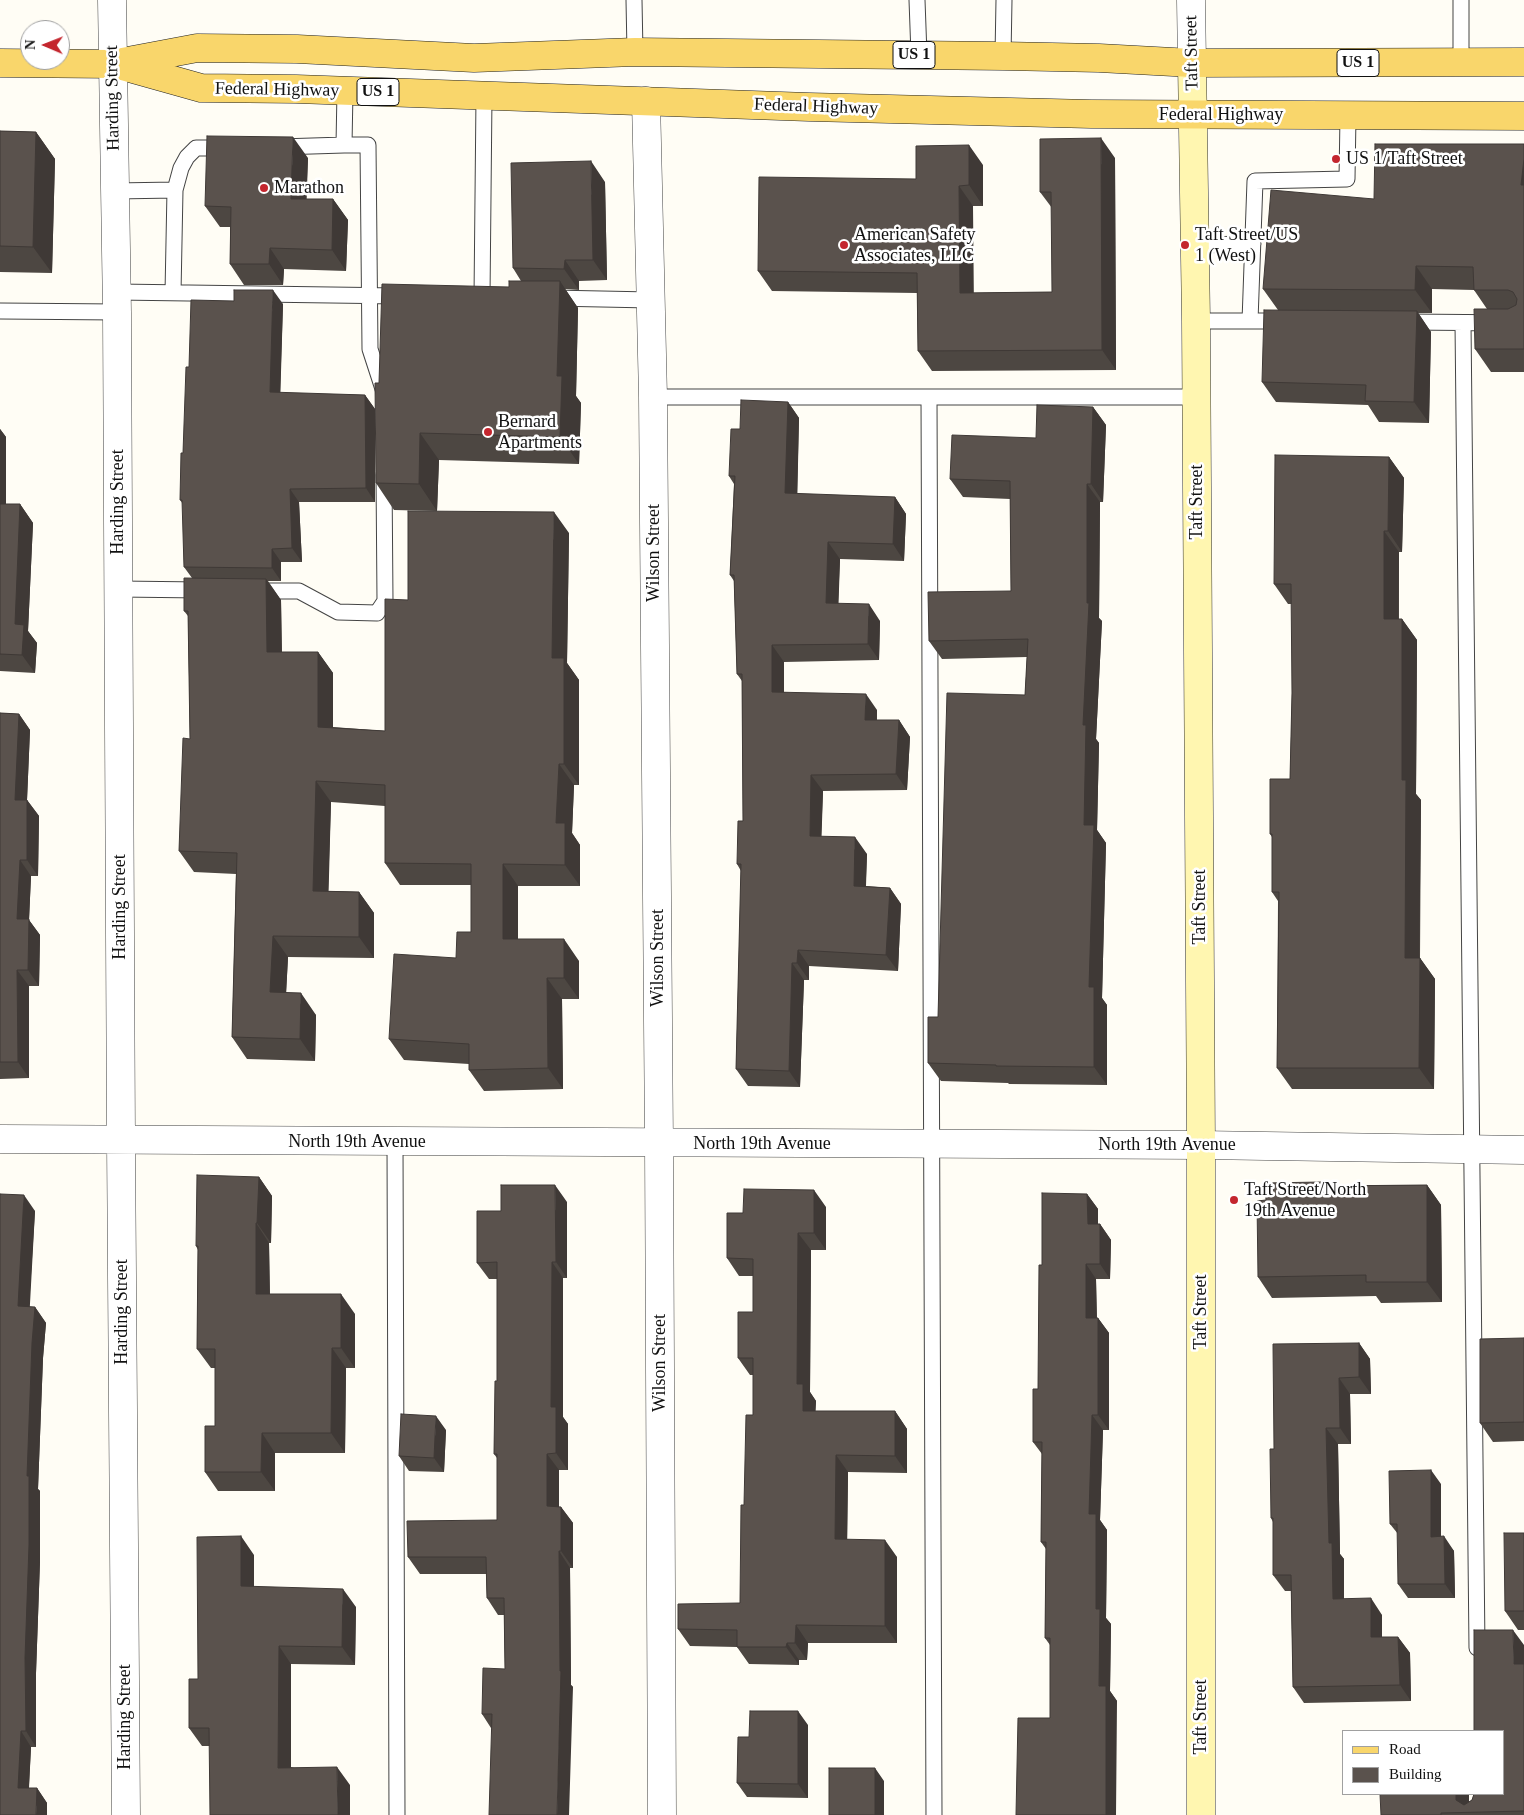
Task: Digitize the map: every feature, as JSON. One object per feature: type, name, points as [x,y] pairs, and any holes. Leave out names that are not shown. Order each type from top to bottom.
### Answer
[{"type":"main road","name":"Federal Highway","points":[[0,63],[112,64],[198,48],[297,49],[474,58],[635,52],[1003,56],[1099,58],[1192,63],[1524,62]]},
{"type":"main road","name":"Federal Highway","points":[[112,64],[201,88],[1193,116],[1524,116]]},
{"type":"street","name":"Harding Street","points":[[112,0],[117,302],[126,1815]]},
{"type":"street","name":"Taft Street","points":[[1191,0],[1196,320],[1201,1145],[1201,1815]]},
{"type":"street","name":"Wilson Street","points":[[646,101],[653,397],[662,1815]]},
{"type":"street","name":"North 19th Avenue","points":[[0,1139],[1201,1145],[1524,1150]]},
{"type":"lane","points":[[634,0],[635,52]]},
{"type":"lane","points":[[917,0],[919,55]]},
{"type":"lane","points":[[1003,56],[1004,0]]},
{"type":"lane","points":[[1461,0],[1461,62]]},
{"type":"lane","points":[[344,146],[345,91]]},
{"type":"lane","points":[[464,297],[487,298],[484,96]]},
{"type":"lane","points":[[1250,321],[1255,180],[1347,179],[1348,116]]},
{"type":"lane","points":[[265,147],[368,145],[370,349],[384,389],[384,408]]},
{"type":"lane","points":[[173,293],[175,190],[181,168],[196,148],[245,147]]},
{"type":"lane","points":[[115,192],[175,190]]},
{"type":"lane","points":[[1194,246],[1253,244]]},
{"type":"lane","points":[[0,311],[117,302],[173,293],[416,297]]},
{"type":"lane","points":[[542,298],[651,300]]},
{"type":"lane","points":[[1196,320],[1299,321]]},
{"type":"lane","points":[[1395,322],[1524,323]]},
{"type":"lane","points":[[1463,322],[1477,1662]]},
{"type":"lane","points":[[653,397],[1196,397]]},
{"type":"lane","points":[[929,397],[934,1815]]},
{"type":"lane","points":[[242,590],[299,591],[338,612],[377,613],[385,601],[384,456]]},
{"type":"lane","points":[[118,589],[213,590]]},
{"type":"lane","points":[[395,1142],[397,1815]]},
{"type":"building","points":[[0,131],[36,132],[33,247],[0,246]]},
{"type":"building","name":"Marathon","points":[[207,136],[293,137],[291,199],[333,199],[332,250],[270,248],[269,264],[230,264],[231,207],[205,206]]},
{"type":"building","points":[[1101,138],[1102,350],[918,351],[917,273],[758,271],[759,177],[916,179],[916,146],[969,145],[969,185],[959,186],[960,293],[1052,292],[1051,192],[1040,192],[1040,139]]},
{"type":"building","points":[[1375,144],[1524,144],[1521,185],[1524,185],[1524,349],[1475,349],[1474,309],[1508,309],[1516,305],[1517,299],[1513,292],[1508,290],[1474,290],[1473,267],[1416,266],[1415,290],[1263,289],[1271,190],[1374,199]]},
{"type":"building","points":[[591,161],[593,260],[565,260],[564,269],[513,268],[511,163]]},
{"type":"building","points":[[509,281],[560,281],[557,376],[562,376],[560,437],[420,433],[419,484],[376,483],[375,383],[379,383],[382,284],[509,287]]},
{"type":"building","points":[[234,290],[273,290],[270,392],[365,395],[366,488],[290,489],[292,548],[272,549],[272,568],[184,567],[182,500],[180,500],[181,453],[183,453],[186,367],[189,367],[191,300],[234,301]]},
{"type":"building","points":[[1264,310],[1417,311],[1414,402],[1365,401],[1366,385],[1262,382]]},
{"type":"building","points":[[741,400],[788,402],[785,493],[895,497],[893,544],[828,542],[826,603],[869,604],[868,644],[772,645],[772,692],[866,694],[865,720],[899,720],[896,774],[811,775],[810,836],[855,837],[854,886],[890,888],[886,955],[798,950],[797,963],[792,963],[789,1071],[736,1069],[741,864],[737,864],[738,821],[743,821],[742,674],[737,674],[734,575],[730,575],[735,476],[729,476],[731,429],[740,429]]},
{"type":"building","points":[[1037,405],[1093,407],[1091,484],[1087,484],[1087,603],[1089,603],[1083,725],[1086,725],[1084,825],[1094,825],[1089,987],[1094,987],[1094,1067],[928,1063],[928,1017],[938,1017],[947,693],[1025,695],[1028,639],[929,641],[928,592],[1011,591],[1010,481],[950,479],[952,435],[1036,438]]},
{"type":"building","points":[[1275,455],[1389,457],[1388,531],[1384,531],[1384,619],[1402,619],[1402,780],[1406,780],[1405,958],[1420,958],[1419,1068],[1277,1068],[1279,892],[1272,892],[1270,779],[1290,779],[1292,693],[1291,584],[1274,584]]},
{"type":"building","points":[[0,504],[20,504],[15,624],[24,625],[22,655],[0,654]]},
{"type":"building","points":[[408,511],[554,512],[552,658],[564,658],[564,764],[559,764],[556,823],[565,823],[565,865],[503,864],[503,939],[564,939],[564,978],[547,978],[548,1068],[469,1070],[469,1044],[389,1039],[394,954],[456,958],[457,932],[471,932],[471,864],[385,863],[385,785],[316,781],[313,891],[359,892],[359,937],[273,936],[270,992],[301,993],[300,1039],[232,1037],[237,853],[179,851],[183,738],[190,739],[188,611],[184,611],[184,578],[266,579],[267,652],[318,652],[318,727],[385,731],[385,599],[408,600]]},
{"type":"building","points":[[0,713],[19,714],[15,800],[27,800],[27,860],[20,860],[17,919],[29,919],[28,970],[17,970],[18,1062],[0,1062]]},
{"type":"building","points":[[197,1175],[259,1177],[256,1223],[256,1294],[341,1294],[341,1348],[332,1348],[331,1433],[262,1433],[261,1472],[205,1472],[205,1426],[215,1426],[215,1349],[197,1349]]},
{"type":"building","points":[[1322,1182],[1322,1186],[1427,1185],[1427,1282],[1366,1282],[1366,1275],[1258,1277],[1257,1201],[1266,1200],[1265,1183]]},
{"type":"building","points":[[501,1185],[555,1185],[556,1262],[552,1262],[551,1407],[556,1407],[556,1453],[547,1454],[547,1506],[561,1507],[561,1551],[559,1551],[561,1671],[557,1815],[489,1815],[492,1714],[482,1714],[483,1668],[505,1669],[504,1598],[487,1598],[486,1557],[408,1557],[407,1521],[497,1520],[497,1454],[494,1454],[495,1381],[497,1381],[497,1262],[477,1263],[477,1211],[501,1211]]},
{"type":"building","points":[[744,1189],[814,1190],[814,1233],[798,1233],[797,1384],[803,1384],[803,1411],[895,1411],[895,1456],[836,1455],[835,1539],[885,1540],[885,1626],[796,1625],[795,1643],[787,1643],[786,1647],[737,1647],[737,1630],[678,1629],[678,1604],[740,1603],[741,1505],[744,1505],[746,1415],[753,1415],[753,1358],[738,1358],[738,1312],[753,1312],[753,1259],[727,1258],[727,1213],[743,1213]]},
{"type":"building","points":[[1042,1193],[1087,1194],[1088,1224],[1100,1224],[1100,1264],[1086,1264],[1086,1318],[1098,1318],[1098,1415],[1092,1415],[1089,1514],[1096,1514],[1096,1609],[1100,1609],[1099,1686],[1106,1686],[1106,1815],[1016,1815],[1018,1718],[1050,1718],[1050,1638],[1045,1638],[1046,1542],[1041,1542],[1042,1442],[1033,1442],[1033,1389],[1038,1389],[1039,1265],[1042,1265]]},
{"type":"building","points":[[0,1194],[24,1195],[18,1306],[35,1307],[27,1476],[29,1476],[29,1545],[25,1658],[26,1731],[21,1731],[18,1788],[37,1788],[36,1815],[0,1815]]},
{"type":"building","points":[[1524,1338],[1524,1422],[1480,1423],[1480,1339]]},
{"type":"building","points":[[1359,1343],[1359,1377],[1339,1378],[1340,1428],[1326,1428],[1329,1543],[1332,1543],[1333,1599],[1371,1598],[1371,1637],[1398,1637],[1400,1685],[1293,1687],[1291,1575],[1273,1575],[1270,1449],[1274,1449],[1273,1344]]},
{"type":"building","points":[[401,1414],[436,1416],[434,1458],[399,1456]]},
{"type":"building","points":[[1431,1470],[1431,1537],[1444,1536],[1445,1584],[1398,1584],[1397,1524],[1390,1524],[1389,1471]]},
{"type":"building","points":[[1504,1533],[1524,1533],[1524,1611],[1505,1611]]},
{"type":"building","points":[[241,1536],[241,1586],[343,1589],[342,1647],[279,1646],[278,1768],[337,1767],[338,1815],[210,1815],[209,1728],[189,1728],[189,1679],[198,1679],[197,1537]]},
{"type":"building","points":[[1474,1630],[1513,1630],[1514,1664],[1524,1664],[1524,1811],[1441,1813],[1441,1815],[1381,1815],[1380,1795],[1456,1795],[1456,1800],[1464,1805],[1472,1800],[1474,1795],[1504,1795],[1504,1730],[1474,1730]]},
{"type":"building","points":[[750,1711],[798,1711],[798,1784],[737,1783],[738,1737],[749,1737]]},
{"type":"building","points":[[829,1768],[875,1768],[875,1815],[829,1815]]},
{"type":"place","name":"US 1/Taft Street","points":[[1336,159]]},
{"type":"place","name":"Marathon","points":[[264,188]]},
{"type":"place","name":"American Safety Associates, LLC","points":[[844,245]]},
{"type":"place","name":"Taft Street/US 1 (West)","points":[[1185,245]]},
{"type":"place","name":"Bernard Apartments","points":[[488,432]]},
{"type":"place","name":"Taft Street/North 19th Avenue","points":[[1234,1200]]}]
